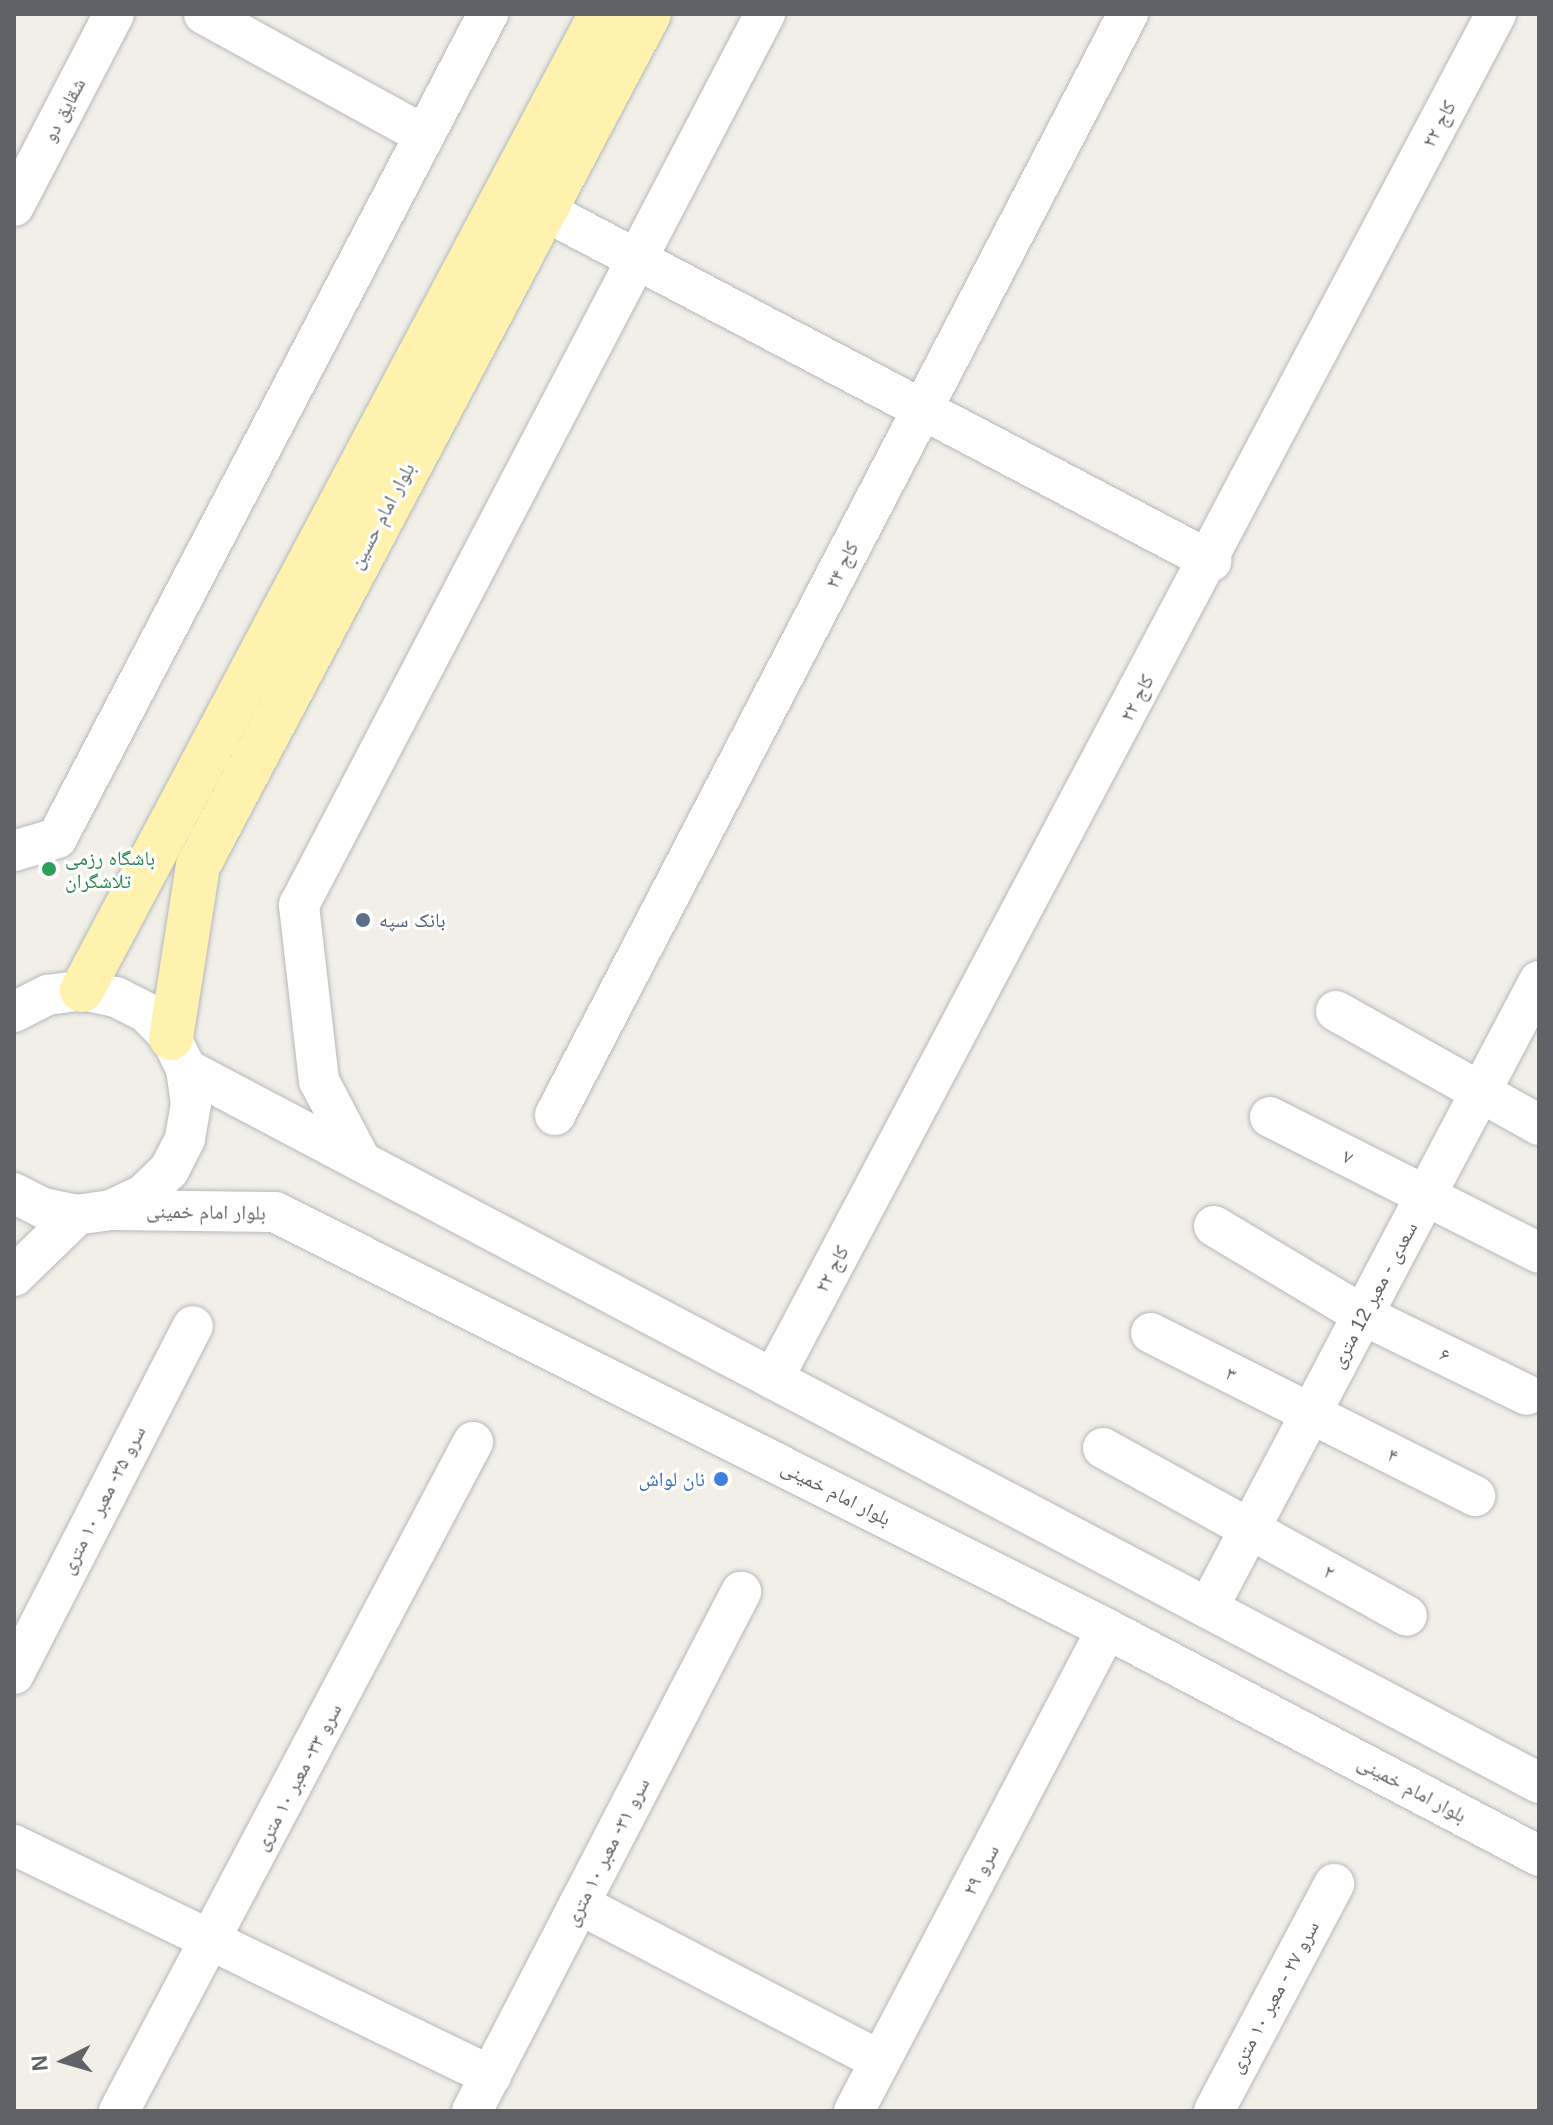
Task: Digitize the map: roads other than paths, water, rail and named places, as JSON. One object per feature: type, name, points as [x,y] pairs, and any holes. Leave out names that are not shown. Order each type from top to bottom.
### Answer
[{"type":"main road","name":"بلوار امام حسین","points":[[40,994],[601,14]]},
{"type":"main road","name":"بلوار امام حسین","points":[[178,1053],[198,866],[649,14]]},
{"type":"street","name":"شقایق دو","points":[[14,206],[114,14]]},
{"type":"street","points":[[204,14],[424,135]]},
{"type":"street","points":[[14,851],[57,838],[488,14]]},
{"type":"street","points":[[361,1161],[319,1081],[299,905],[765,14]]},
{"type":"street","name":"کاج ۲۴","points":[[555,1115],[1128,14]]},
{"type":"street","name":"کاج ۲۲","points":[[773,1379],[1211,561],[1496,14]]},
{"type":"street","points":[[543,210],[1211,561]]},
{"type":"street","name":"سعدی - معبر 12 متری","points":[[1208,1608],[1538,983]]},
{"type":"street","points":[[40,994],[116,997],[147,1013],[178,1053],[361,1161],[1539,1783]]},
{"type":"street","points":[[1336,1011],[1539,1125]]},
{"type":"street","points":[[14,1276],[94,1212],[143,1195],[169,1170],[187,1127],[191,1104],[178,1053]]},
{"type":"street","name":"۷","points":[[1270,1117],[1539,1253]]},
{"type":"street","name":"بلوار امام خمینی","points":[[14,1193],[43,1208],[94,1212],[275,1212],[1107,1629],[1539,1856]]},
{"type":"street","name":"۶","points":[[1214,1226],[1363,1315],[1527,1395]]},
{"type":"street","name":"سرو ۳۵- معبر ۱۰ متری","points":[[14,1674],[193,1326]]},
{"type":"street","name":"۳","points":[[1151,1333],[1311,1414]]},
{"type":"street","name":"۴","points":[[1311,1414],[1475,1496]]},
{"type":"street","name":"سرو ۳۳- معبر ۱۰ متری","points":[[119,2111],[212,1941],[473,1442]]},
{"type":"street","name":"۲","points":[[1103,1448],[1407,1616]]},
{"type":"street","name":"سرو ۳۱- معبر ۱۰ متری","points":[[472,2111],[741,1592]]},
{"type":"street","name":"سرو ۲۹","points":[[854,2111],[1107,1629]]},
{"type":"street","points":[[14,1845],[491,2076]]},
{"type":"street","name":"سرو ۲۷ - معبر ۱۰ متری","points":[[1214,2111],[1334,1884]]},
{"type":"street","points":[[579,1904],[880,2061]]},
{"type":"place","name":"باشگاه رزمی تلاشگران","points":[[49,869]]},
{"type":"place","name":"بانک سپه","points":[[363,920]]},
{"type":"place","name":"نان لواش","points":[[721,1479]]}]
